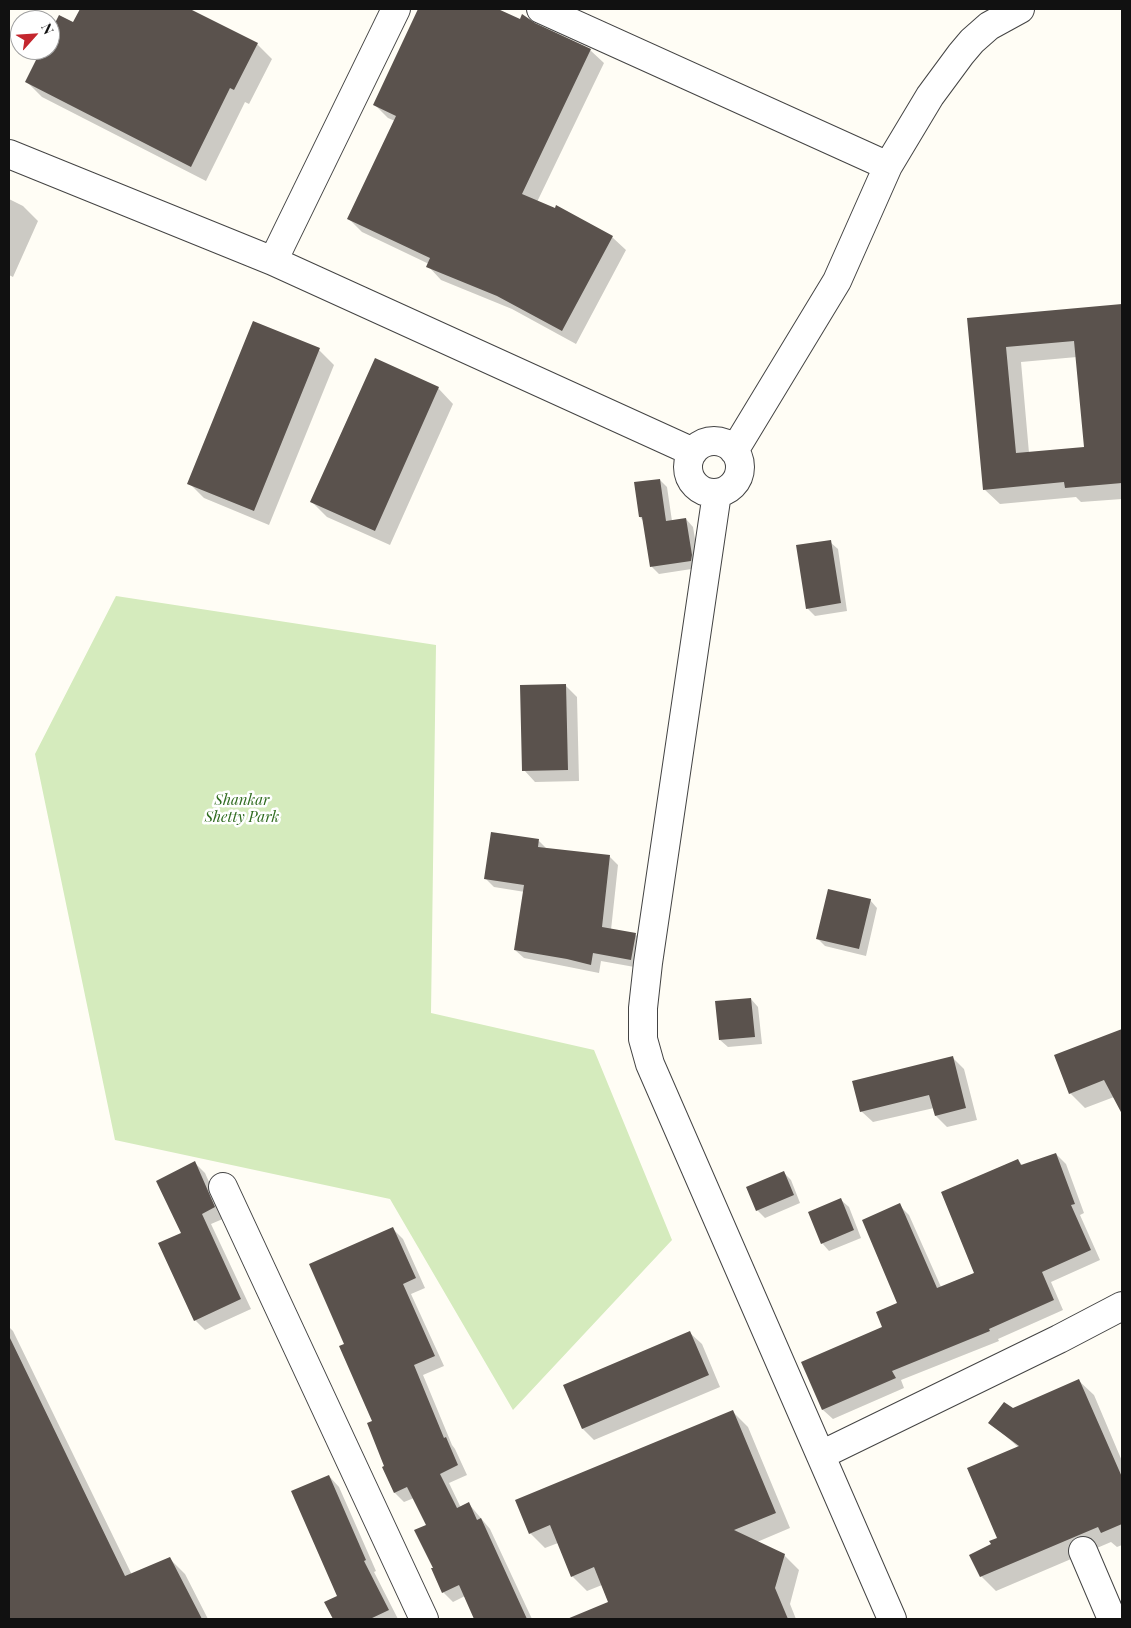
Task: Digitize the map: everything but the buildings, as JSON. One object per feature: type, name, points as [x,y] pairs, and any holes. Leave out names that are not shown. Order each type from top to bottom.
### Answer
[{"type":"street","points":[[273,261],[396,9]]},
{"type":"street","points":[[541,9],[888,166]]},
{"type":"street","points":[[734,451],[837,281],[888,166],[930,96],[961,54],[989,26],[1020,9]]},
{"type":"street","points":[[9,154],[273,261],[693,452]]},
{"type":"street","points":[[703,443],[723,443],[734,451],[739,463],[738,477],[730,487],[717,493],[704,491],[694,483],[688,471],[693,452],[703,443]]},
{"type":"street","points":[[717,493],[648,962],[643,1008],[643,1039],[650,1064],[892,1619]]},
{"type":"street","points":[[223,1187],[424,1619]]},
{"type":"street","points":[[821,1455],[1059,1339],[1122,1306]]},
{"type":"street","points":[[1083,1551],[1112,1619]]},
{"type":"green space","name":"Shankar Shetty Park","points":[[116,596],[436,645],[431,1013],[594,1050],[672,1240],[513,1410],[390,1199],[115,1140],[35,754]]}]
